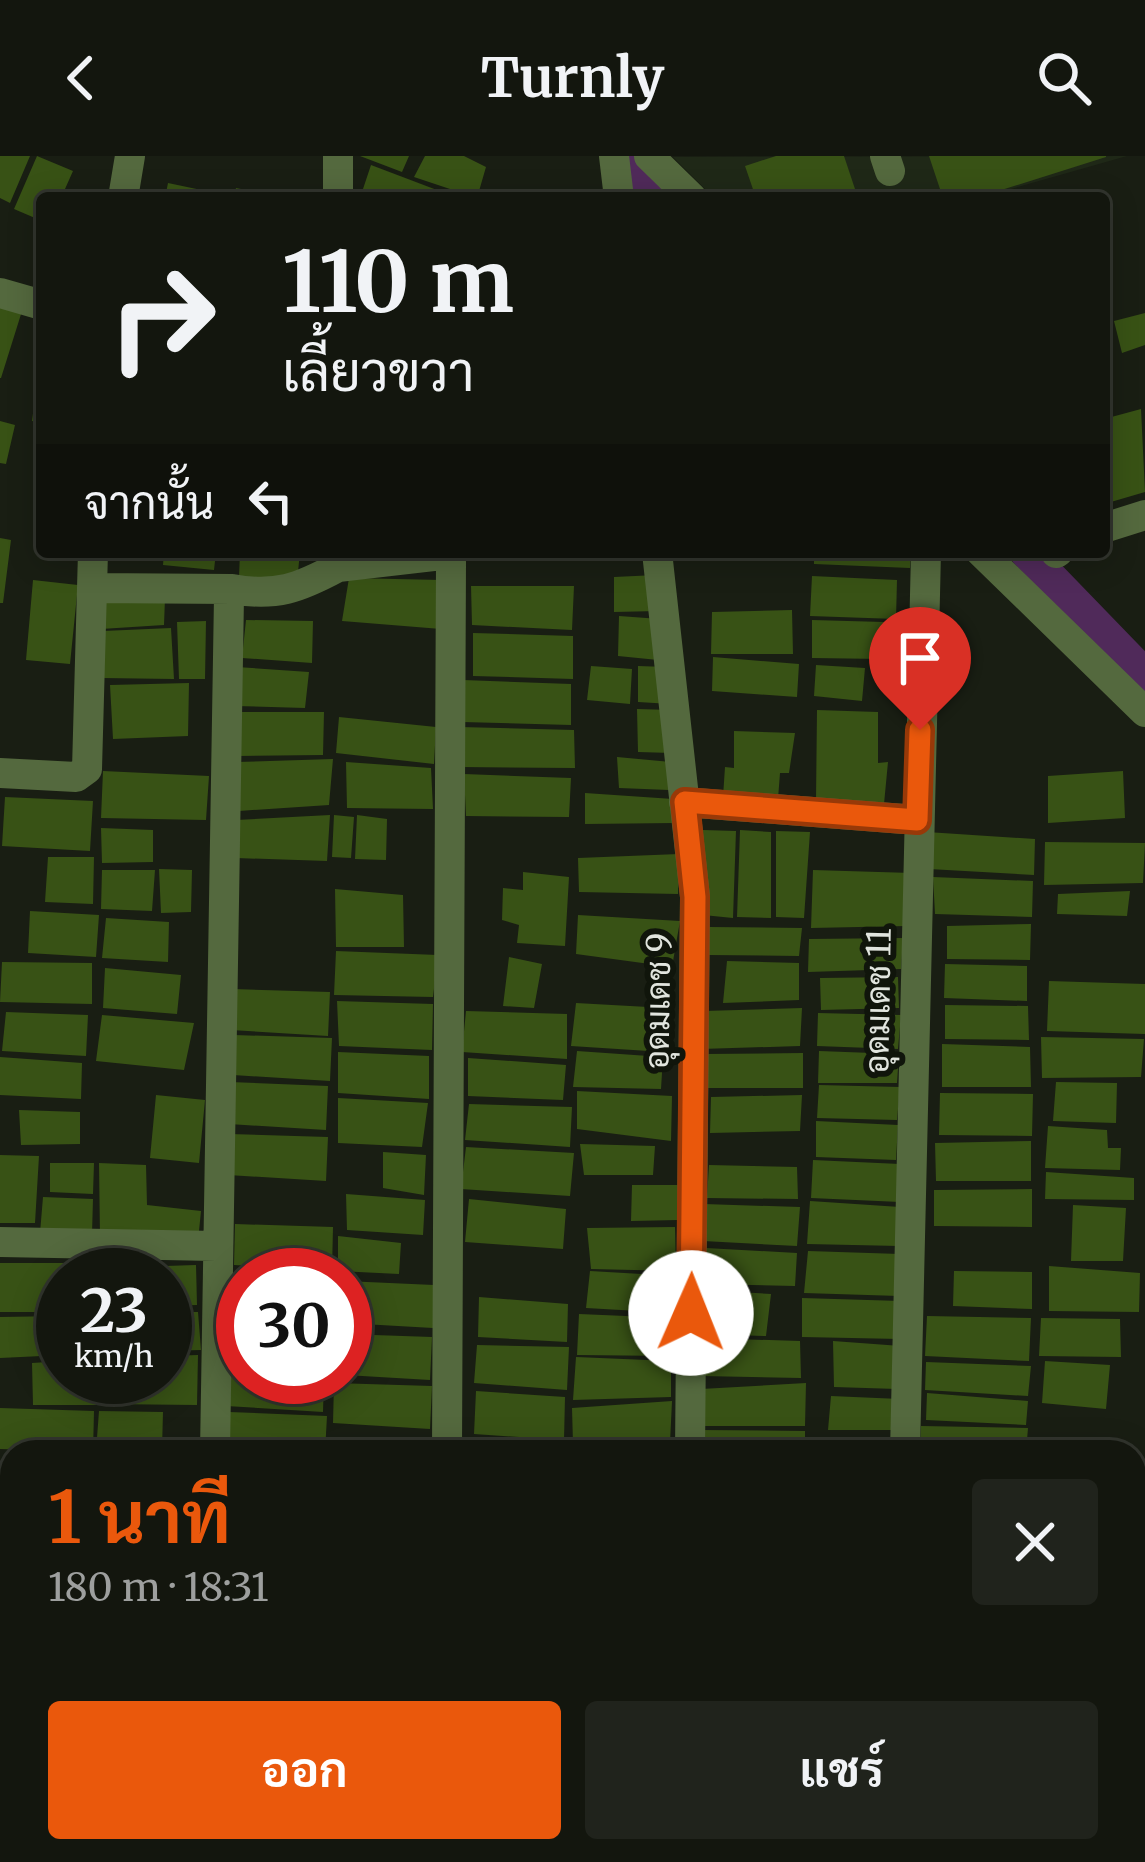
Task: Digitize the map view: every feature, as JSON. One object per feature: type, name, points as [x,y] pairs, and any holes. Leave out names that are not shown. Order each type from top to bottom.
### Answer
[{"type":"street","points":[[123,192],[130,156]]},
{"type":"street","points":[[338,156],[338,192]]},
{"type":"street","points":[[649,156],[686,192]]},
{"type":"street","points":[[0,292],[36,303]]},
{"type":"street","points":[[1110,526],[1145,514]]},
{"type":"street","points":[[0,773],[85,773],[93,558]]},
{"type":"street","points":[[446,558],[451,562],[447,1440]]},
{"type":"street","name":"อุดมเดช 9","points":[[658,558],[695,897],[690,1440]]},
{"type":"street","name":"อุดมเดช 11","points":[[905,1440],[926,558]]},
{"type":"street","points":[[987,558],[1145,712]]},
{"type":"street","points":[[93,588],[285,593],[338,559]]},
{"type":"street","points":[[215,1440],[232,589]]},
{"type":"street","points":[[685,802],[917,820]]},
{"type":"street","points":[[0,1242],[216,1246]]},
{"type":"shaded area","points":[[1127,156],[1000,192],[708,192],[673,157]]},
{"type":"building","points":[[0,156],[30,156],[10,203],[0,198]]},
{"type":"building","points":[[37,156],[73,171],[64,192],[36,192],[36,218],[14,209]]},
{"type":"building","points":[[360,156],[409,156],[402,172]]},
{"type":"building","points":[[425,156],[464,156],[486,167],[479,192],[459,192],[414,177]]},
{"type":"building","points":[[776,156],[844,156],[856,192],[754,192],[745,166]]},
{"type":"building","points":[[929,156],[1106,156],[995,192],[941,192]]},
{"type":"building","points":[[371,165],[442,192],[362,192]]},
{"type":"building","points":[[168,183],[211,192],[166,192]]},
{"type":"building","points":[[0,304],[22,311],[1,378],[0,378]]},
{"type":"building","points":[[1145,313],[1145,345],[1122,353],[1114,321]]},
{"type":"building","points":[[1141,409],[1145,492],[1110,502],[1110,417]]},
{"type":"building","points":[[0,421],[15,425],[6,464],[0,463]]},
{"type":"building","points":[[0,538],[11,540],[3,603],[0,603]]},
{"type":"building","points":[[164,558],[215,558],[214,570],[163,565]]},
{"type":"building","points":[[240,558],[299,558],[297,582],[239,577]]},
{"type":"building","points":[[814,558],[911,558],[910,568],[814,564]]},
{"type":"building","points":[[656,575],[658,611],[614,612],[614,577]]},
{"type":"building","points":[[812,576],[897,580],[896,619],[810,616]]},
{"type":"building","points":[[349,578],[442,580],[441,629],[342,621]]},
{"type":"building","points":[[33,580],[78,585],[70,664],[26,660]]},
{"type":"building","points":[[471,586],[574,586],[572,630],[472,625]]},
{"type":"building","points":[[165,598],[164,625],[101,629],[102,603]]},
{"type":"building","points":[[792,610],[793,654],[711,654],[712,612]]},
{"type":"building","points":[[619,616],[660,619],[658,660],[618,656]]},
{"type":"building","points":[[246,620],[313,621],[312,663],[242,658]]},
{"type":"building","points":[[812,620],[884,622],[883,659],[812,658]]},
{"type":"building","points":[[206,621],[205,679],[179,679],[177,622]]},
{"type":"building","points":[[171,628],[174,679],[102,678],[103,631]]},
{"type":"building","points":[[473,633],[573,636],[573,679],[473,676]]},
{"type":"building","points":[[713,657],[799,664],[797,697],[712,691]]},
{"type":"building","points":[[816,665],[865,668],[862,701],[814,696]]},
{"type":"building","points":[[591,666],[632,669],[630,704],[587,700]]},
{"type":"building","points":[[638,666],[667,667],[671,704],[638,702]]},
{"type":"building","points":[[237,667],[309,672],[305,708],[235,706]]},
{"type":"building","points":[[463,680],[571,684],[571,725],[462,722]]},
{"type":"building","points":[[189,683],[188,736],[113,739],[110,685]]},
{"type":"building","points":[[637,709],[671,710],[672,753],[638,752]]},
{"type":"building","points":[[817,710],[878,712],[878,763],[888,762],[884,804],[816,800]]},
{"type":"building","points":[[237,712],[324,712],[323,755],[238,756]]},
{"type":"building","points":[[339,717],[436,727],[434,764],[336,753]]},
{"type":"building","points":[[460,727],[574,730],[575,768],[460,767]]},
{"type":"building","points":[[734,731],[795,733],[789,773],[780,773],[778,799],[723,797],[725,767],[734,768]]},
{"type":"building","points":[[617,757],[671,762],[669,790],[619,788]]},
{"type":"building","points":[[333,759],[329,805],[239,811],[236,762]]},
{"type":"building","points":[[346,762],[431,768],[433,809],[347,808]]},
{"type":"building","points":[[103,771],[209,776],[206,820],[101,818]]},
{"type":"building","points":[[1123,771],[1125,818],[1048,823],[1048,776]]},
{"type":"building","points":[[464,774],[571,778],[569,817],[466,816]]},
{"type":"building","points":[[585,793],[673,799],[675,823],[585,824]]},
{"type":"building","points":[[5,797],[93,801],[90,851],[2,846]]},
{"type":"building","points":[[330,815],[327,861],[236,858],[236,820]]},
{"type":"building","points":[[334,815],[354,817],[351,858],[332,857]]},
{"type":"building","points":[[357,815],[387,819],[386,860],[355,859]]},
{"type":"building","points":[[101,828],[153,830],[153,862],[102,863]]},
{"type":"building","points":[[703,830],[736,831],[733,918],[703,915]]},
{"type":"building","points":[[740,830],[771,832],[771,918],[737,917]]},
{"type":"building","points":[[776,831],[810,832],[804,918],[776,917]]},
{"type":"building","points":[[927,832],[1035,839],[1034,875],[929,869]]},
{"type":"building","points":[[1045,842],[1145,843],[1143,883],[1044,885]]},
{"type":"building","points":[[679,854],[678,894],[579,892],[578,858]]},
{"type":"building","points":[[48,857],[94,857],[93,904],[45,902]]},
{"type":"building","points":[[159,869],[192,870],[191,912],[161,913]]},
{"type":"building","points":[[102,870],[155,870],[152,911],[101,909]]},
{"type":"building","points":[[813,870],[912,873],[907,926],[811,928]]},
{"type":"building","points":[[523,872],[569,877],[565,946],[517,943],[519,925],[502,920],[503,888],[523,890]]},
{"type":"building","points":[[933,877],[1033,881],[1032,917],[935,914]]},
{"type":"building","points":[[335,889],[403,895],[404,947],[336,947]]},
{"type":"building","points":[[1130,891],[1127,916],[1057,914],[1058,894]]},
{"type":"building","points":[[30,911],[99,915],[96,957],[28,953]]},
{"type":"building","points":[[578,915],[680,921],[672,967],[576,954]]},
{"type":"building","points":[[106,918],[169,922],[168,962],[102,958]]},
{"type":"building","points":[[1031,924],[1030,960],[947,959],[947,926]]},
{"type":"building","points":[[708,927],[802,928],[799,956],[708,955]]},
{"type":"building","points":[[903,938],[901,969],[808,972],[809,939]]},
{"type":"building","points":[[336,951],[438,955],[433,997],[334,995]]},
{"type":"building","points":[[509,957],[542,964],[534,1008],[503,1006]]},
{"type":"building","points":[[727,961],[799,963],[799,1000],[723,1003]]},
{"type":"building","points":[[2,962],[92,963],[92,1004],[0,1002]]},
{"type":"building","points":[[945,964],[1027,966],[1027,1001],[944,998]]},
{"type":"building","points":[[105,968],[181,975],[177,1014],[103,1008]]},
{"type":"building","points":[[898,977],[899,1008],[821,1010],[820,978]]},
{"type":"building","points":[[1049,981],[1145,984],[1145,1034],[1047,1031]]},
{"type":"building","points":[[232,989],[330,992],[328,1036],[231,1030]]},
{"type":"building","points":[[337,1001],[433,1004],[432,1050],[339,1046]]},
{"type":"building","points":[[576,1003],[666,1008],[664,1052],[571,1046]]},
{"type":"building","points":[[945,1005],[1028,1006],[1029,1040],[945,1039]]},
{"type":"building","points":[[802,1008],[800,1046],[701,1049],[704,1011]]},
{"type":"building","points":[[466,1011],[567,1014],[567,1059],[462,1052]]},
{"type":"building","points":[[6,1012],[88,1015],[86,1056],[2,1051]]},
{"type":"building","points":[[818,1013],[901,1015],[898,1049],[817,1046]]},
{"type":"building","points":[[102,1015],[194,1023],[184,1070],[96,1061]]},
{"type":"building","points":[[234,1035],[332,1038],[330,1081],[233,1075]]},
{"type":"building","points":[[1041,1037],[1144,1039],[1141,1077],[1042,1078]]},
{"type":"building","points":[[942,1044],[1030,1047],[1031,1087],[942,1087]]},
{"type":"building","points":[[577,1051],[663,1057],[661,1089],[573,1087]]},
{"type":"building","points":[[819,1051],[899,1054],[897,1083],[818,1083]]},
{"type":"building","points":[[338,1052],[429,1056],[429,1099],[338,1093]]},
{"type":"building","points":[[803,1053],[803,1088],[705,1088],[705,1054]]},
{"type":"building","points":[[0,1057],[82,1063],[81,1099],[0,1095]]},
{"type":"building","points":[[468,1058],[566,1065],[563,1100],[468,1096]]},
{"type":"building","points":[[230,1082],[328,1086],[326,1130],[229,1124]]},
{"type":"building","points":[[1056,1082],[1117,1083],[1116,1123],[1053,1121]]},
{"type":"building","points":[[819,1085],[900,1087],[897,1120],[817,1118]]},
{"type":"building","points":[[577,1091],[672,1096],[671,1141],[577,1129]]},
{"type":"building","points":[[940,1093],[1033,1094],[1032,1136],[939,1135]]},
{"type":"building","points":[[156,1095],[205,1100],[199,1163],[150,1158]]},
{"type":"building","points":[[802,1095],[800,1131],[710,1133],[711,1097]]},
{"type":"building","points":[[338,1098],[428,1103],[422,1147],[338,1143]]},
{"type":"building","points":[[469,1104],[572,1107],[570,1147],[465,1140]]},
{"type":"building","points":[[19,1110],[80,1112],[80,1144],[21,1145]]},
{"type":"building","points":[[816,1121],[898,1125],[896,1160],[816,1157]]},
{"type":"building","points":[[1048,1126],[1107,1130],[1108,1148],[1121,1148],[1120,1170],[1045,1168]]},
{"type":"building","points":[[229,1134],[328,1137],[326,1181],[228,1175]]},
{"type":"building","points":[[1031,1141],[1031,1181],[936,1181],[935,1143]]},
{"type":"building","points":[[580,1144],[655,1146],[653,1175],[584,1175]]},
{"type":"building","points":[[466,1147],[574,1153],[570,1196],[461,1189]]},
{"type":"building","points":[[383,1152],[426,1155],[424,1195],[383,1188]]},
{"type":"building","points":[[0,1155],[39,1156],[35,1223],[0,1223]]},
{"type":"building","points":[[813,1160],[900,1164],[900,1202],[811,1198]]},
{"type":"building","points":[[50,1163],[94,1163],[93,1194],[50,1192]]},
{"type":"building","points":[[99,1163],[146,1165],[147,1205],[201,1211],[198,1241],[100,1237]]},
{"type":"building","points":[[709,1165],[797,1167],[798,1199],[707,1198]]},
{"type":"building","points":[[1046,1172],[1134,1178],[1134,1200],[1045,1199]]},
{"type":"building","points":[[632,1185],[681,1185],[678,1220],[631,1221]]},
{"type":"building","points":[[1032,1189],[1032,1227],[934,1226],[934,1190]]},
{"type":"building","points":[[346,1194],[425,1200],[423,1235],[347,1230]]},
{"type":"building","points":[[43,1197],[93,1199],[92,1234],[40,1233]]},
{"type":"building","points":[[469,1199],[566,1209],[563,1249],[465,1242]]},
{"type":"building","points":[[810,1201],[900,1207],[899,1246],[807,1244]]},
{"type":"building","points":[[704,1204],[800,1207],[797,1246],[703,1241]]},
{"type":"building","points":[[1073,1205],[1126,1208],[1123,1261],[1071,1261]]},
{"type":"building","points":[[235,1224],[333,1227],[333,1248],[234,1248]]},
{"type":"building","points":[[675,1227],[676,1271],[591,1269],[587,1228]]},
{"type":"building","points":[[338,1236],[401,1243],[399,1274],[372,1273],[372,1248],[338,1248]]},
{"type":"building","points":[[706,1248],[797,1253],[795,1286],[705,1284]]},
{"type":"building","points":[[808,1251],[900,1254],[899,1296],[804,1293]]},
{"type":"building","points":[[0,1263],[36,1263],[36,1312],[0,1312]]},
{"type":"building","points":[[192,1265],[196,1265],[197,1305],[192,1305]]},
{"type":"building","points":[[1049,1266],[1140,1273],[1139,1312],[1049,1311]]},
{"type":"building","points":[[590,1271],[676,1276],[673,1313],[586,1308]]},
{"type":"building","points":[[954,1271],[1032,1272],[1032,1309],[953,1306]]},
{"type":"building","points":[[372,1282],[434,1285],[433,1328],[372,1325]]},
{"type":"building","points":[[705,1290],[771,1294],[766,1336],[702,1334]]},
{"type":"building","points":[[479,1297],[568,1304],[567,1342],[478,1337]]},
{"type":"building","points":[[802,1298],[901,1301],[900,1339],[802,1337]]},
{"type":"building","points":[[192,1312],[198,1312],[201,1350],[192,1350]]},
{"type":"building","points":[[579,1314],[673,1318],[670,1356],[577,1355]]},
{"type":"building","points":[[36,1316],[36,1356],[0,1358],[0,1317]]},
{"type":"building","points":[[927,1316],[1031,1318],[1029,1361],[925,1356]]},
{"type":"building","points":[[1041,1318],[1120,1319],[1121,1357],[1039,1356]]},
{"type":"building","points":[[372,1335],[432,1337],[430,1380],[372,1377]]},
{"type":"building","points":[[704,1338],[800,1341],[801,1378],[701,1376]]},
{"type":"building","points":[[833,1341],[901,1346],[897,1389],[834,1387]]},
{"type":"building","points":[[477,1345],[569,1347],[567,1390],[474,1383]]},
{"type":"building","points":[[192,1355],[198,1355],[197,1405],[103,1404],[192,1404]]},
{"type":"building","points":[[576,1357],[671,1361],[671,1397],[573,1400]]},
{"type":"building","points":[[1045,1361],[1110,1365],[1106,1409],[1042,1403]]},
{"type":"building","points":[[926,1362],[1031,1366],[1028,1396],[925,1390]]},
{"type":"building","points":[[32,1363],[36,1363],[36,1404],[96,1405],[33,1405]]},
{"type":"building","points":[[806,1383],[805,1426],[700,1426],[701,1389]]},
{"type":"building","points":[[372,1384],[432,1386],[430,1429],[333,1423],[333,1404],[372,1404]]},
{"type":"building","points":[[476,1391],[565,1397],[564,1440],[474,1434]]},
{"type":"building","points":[[927,1393],[1028,1401],[1026,1425],[926,1420]]},
{"type":"building","points":[[831,1396],[900,1399],[897,1430],[828,1430]]},
{"type":"building","points":[[672,1401],[670,1440],[573,1440],[572,1408]]},
{"type":"building","points":[[226,1404],[323,1404],[323,1412]]},
{"type":"building","points":[[0,1408],[94,1411],[93,1440],[0,1440]]},
{"type":"building","points":[[99,1411],[163,1412],[162,1440],[97,1440]]},
{"type":"building","points":[[229,1412],[327,1416],[326,1440],[228,1440]]},
{"type":"building","points":[[921,1426],[1028,1428],[1027,1440],[920,1440]]},
{"type":"building","points":[[699,1430],[805,1431],[805,1440],[699,1440]]},
{"type":"waterway","points":[[627,156],[648,192]]},
{"type":"waterway","points":[[1032,558],[1145,675]]},
{"type":"route","points":[[691,1313],[695,897],[685,802],[917,820],[920,730]]}]
